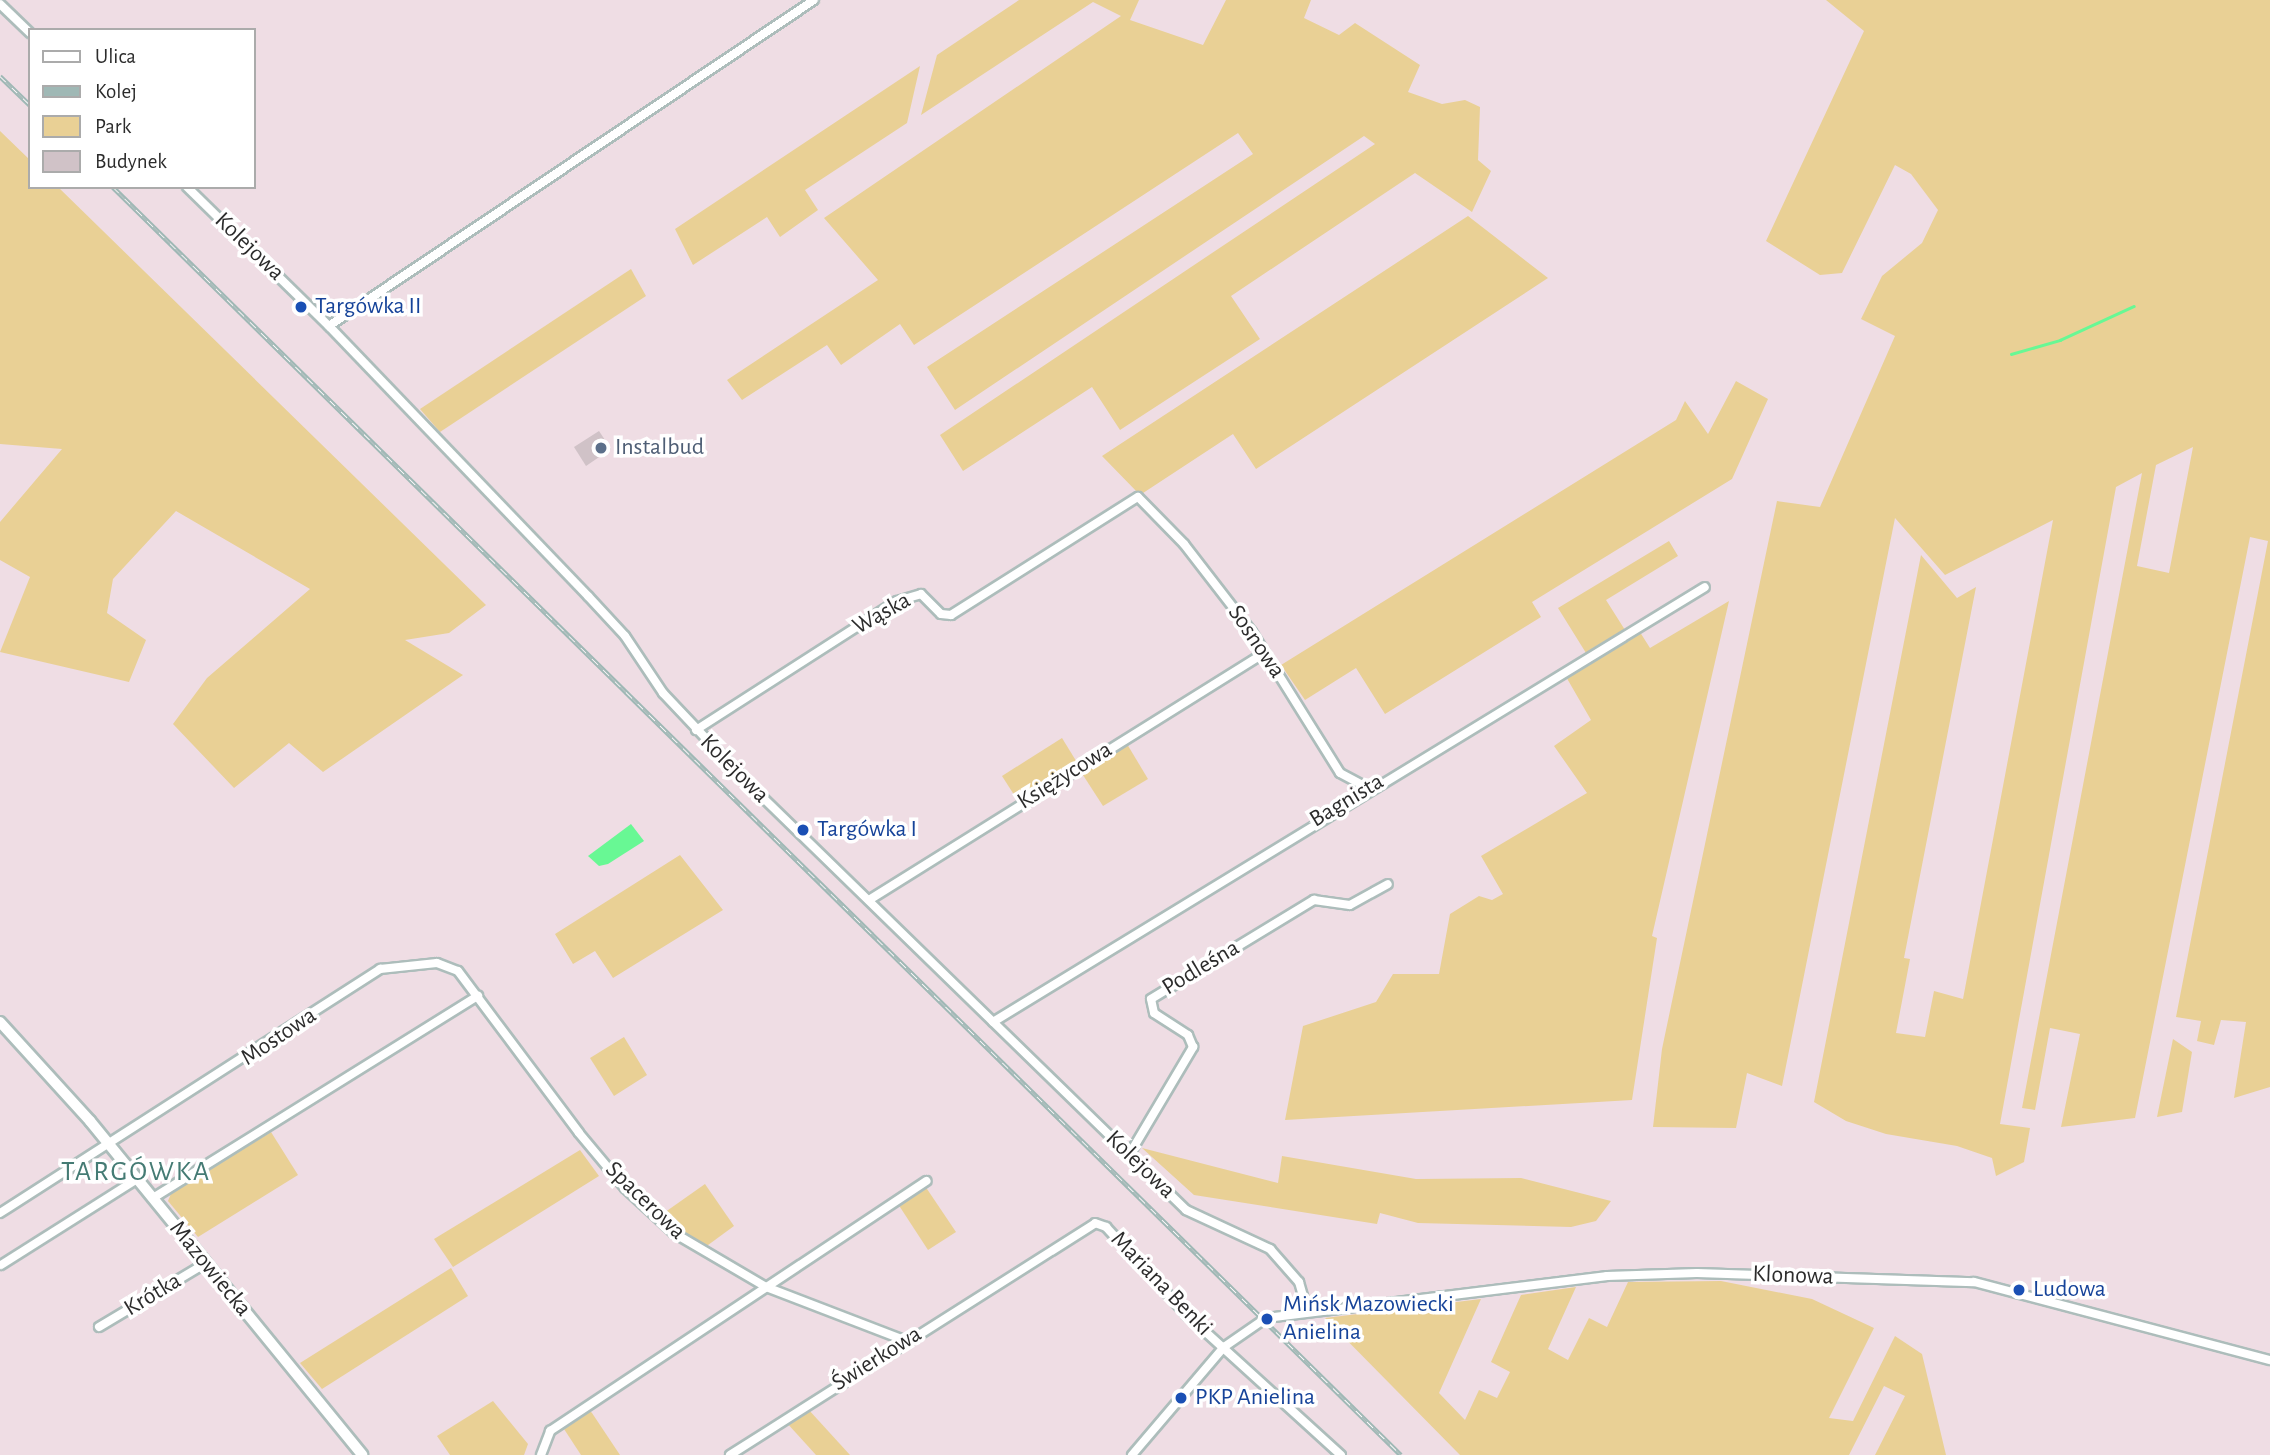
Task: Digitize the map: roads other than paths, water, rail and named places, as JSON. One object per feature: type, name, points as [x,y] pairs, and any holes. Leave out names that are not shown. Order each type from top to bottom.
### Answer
[{"type":"street","points":[[329,326],[814,0]]},
{"type":"street","points":[[0,4],[28,31]]},
{"type":"street","name":"Kolejowa","points":[[189,189],[329,326],[625,636],[696,730],[1129,1155],[1196,1217],[1270,1249],[1299,1282],[1307,1310]]},
{"type":"street","name":"Wąska","points":[[696,730],[897,601],[921,594],[941,614],[951,615],[1138,498]]},
{"type":"street","name":"Sosnowa","points":[[1138,498],[1184,544],[1263,654],[1340,773],[1368,788]]},
{"type":"street","name":"Bagnista","points":[[993,1022],[1368,788],[1704,587]]},
{"type":"street","name":"Księżycowa","points":[[869,900],[1263,654]]},
{"type":"street","name":"Podleśna","points":[[1129,1155],[1190,1058],[1192,1041],[1154,1013],[1151,999],[1314,901],[1350,905],[1388,884]]},
{"type":"street","name":"Mostowa","points":[[0,1213],[380,969],[437,962],[458,971]]},
{"type":"street","name":"Spacerowa","points":[[458,971],[625,1188],[694,1247],[766,1287],[904,1340]]},
{"type":"street","points":[[153,1198],[478,996]]},
{"type":"street","name":"Mazowiecka","points":[[0,1022],[109,1144],[362,1455]]},
{"type":"street","points":[[1,1265],[137,1179]]},
{"type":"street","points":[[541,1455],[550,1432],[926,1181]]},
{"type":"street","name":"Mariana Benki","points":[[1024,1263],[1089,1224],[1101,1224],[1224,1347],[1341,1455]]},
{"type":"street","name":"Krótka","points":[[99,1327],[206,1263]]},
{"type":"street","name":"Świerkowa","points":[[730,1455],[1024,1263]]},
{"type":"street","name":"Klonowa","points":[[1132,1455],[1224,1347],[1266,1318],[1307,1310],[1638,1273],[1974,1282],[2270,1360]]},
{"type":"waterway","points":[[2011,354],[2060,340],[2134,306]]},
{"type":"railway","points":[[0,76],[28,103]]},
{"type":"railway","points":[[115,189],[1401,1455]]},
{"type":"place","name":"Targówka II","points":[[301,307]]},
{"type":"place","name":"Instalbud","points":[[601,448]]},
{"type":"place","name":"Targówka I","points":[[803,830]]},
{"type":"place","name":"Ludowa","points":[[2019,1290]]},
{"type":"place","name":"Mińsk Mazowiecki Anielina","points":[[1267,1319]]},
{"type":"place","name":"PKP Anielina","points":[[1181,1398]]},
{"type":"district","name":"TARGÓWKA","points":[[136,1172]]}]
